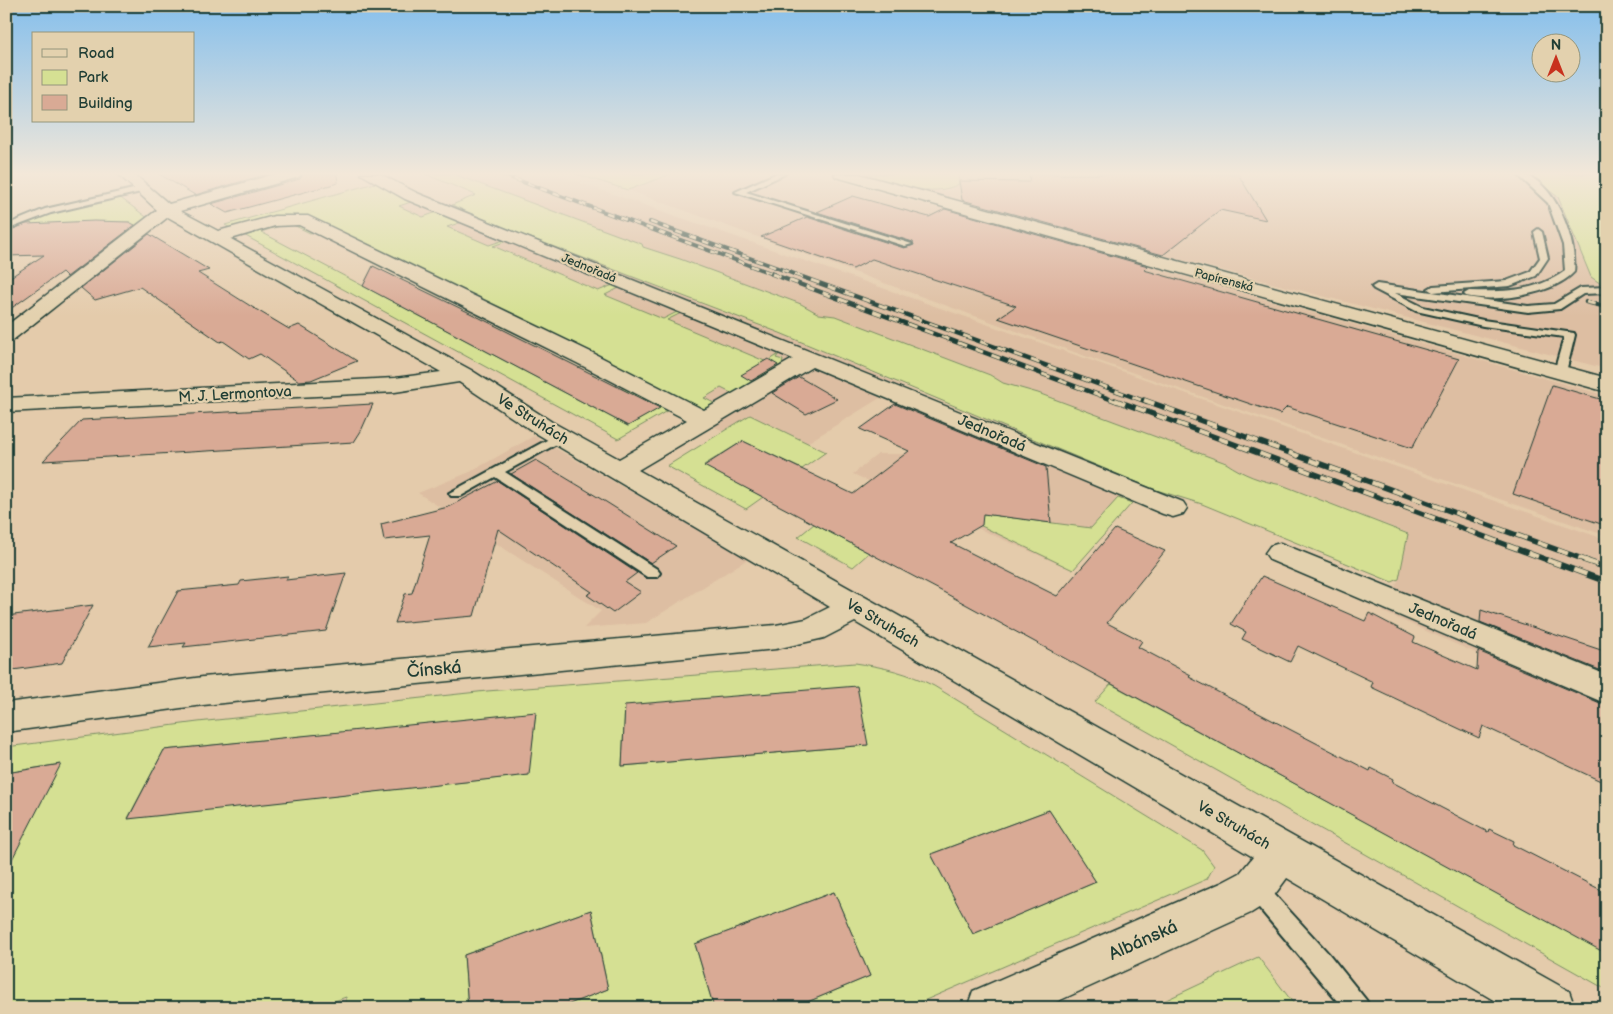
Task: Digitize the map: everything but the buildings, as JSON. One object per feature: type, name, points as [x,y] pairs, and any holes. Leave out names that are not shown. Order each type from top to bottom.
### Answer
[{"type":"street","points":[[6,336],[153,221]]},
{"type":"street","name":"Ve Struhách","points":[[187,221],[463,375],[560,437],[1552,1008]]},
{"type":"street","points":[[214,238],[274,222],[284,221]]},
{"type":"street","points":[[305,221],[585,358],[705,420]]},
{"type":"street","name":"Jednořadá","points":[[474,221],[811,358],[1172,508]]},
{"type":"street","name":"Papírenská","points":[[1012,221],[1607,385]]},
{"type":"street","points":[[619,470],[811,358]]},
{"type":"street","name":"M. J. Lermontova","points":[[6,405],[395,385],[463,375]]},
{"type":"street","name":"Jednořadá","points":[[1280,552],[1607,690]]},
{"type":"street","name":"Čínská","points":[[6,718],[203,691],[776,638],[813,630],[856,607]]},
{"type":"street","name":"Albánská","points":[[990,1008],[1236,898],[1254,887],[1282,852]]},
{"type":"lane","points":[[6,228],[24,221]]},
{"type":"lane","points":[[834,221],[908,244]]},
{"type":"lane","points":[[1558,221],[1571,261],[1569,272],[1563,277],[1539,288],[1509,293],[1466,294],[1377,287],[1420,309],[1483,323],[1570,335],[1560,372]]},
{"type":"lane","points":[[1417,291],[1507,284],[1533,274],[1544,258],[1538,232]]},
{"type":"lane","points":[[1563,277],[1607,289]]},
{"type":"lane","points":[[1417,291],[1528,309],[1556,307],[1582,291],[1607,289]]},
{"type":"lane","points":[[456,492],[560,437]]},
{"type":"lane","points":[[496,472],[652,573]]},
{"type":"lane","points":[[1254,887],[1321,962],[1358,1008]]},
{"type":"shaded area","points":[[380,221],[489,221],[780,333],[901,385],[807,443],[750,415],[724,431],[672,408],[722,370]]},
{"type":"shaded area","points":[[577,221],[691,221],[1607,540],[1607,711],[1383,612],[1399,579],[1408,533],[1282,485],[1260,481],[1241,473],[1226,463],[1038,393],[1003,383],[990,375],[835,316],[819,314],[801,304]]},
{"type":"shaded area","points":[[714,221],[988,221],[1607,396],[1607,536],[1099,361]]},
{"type":"shaded area","points":[[1039,221],[1607,221],[1607,369]]},
{"type":"shaded area","points":[[965,412],[1153,489],[1132,503],[1073,570],[853,474],[878,454],[908,454]]},
{"type":"shaded area","points":[[534,436],[748,559],[646,623],[584,628],[601,611],[418,493],[470,472]]},
{"type":"green space","points":[[28,221],[146,221],[118,242],[101,243],[130,222],[91,223],[6,237],[6,231]]},
{"type":"green space","points":[[238,221],[263,221],[232,229],[225,225]]},
{"type":"green space","points":[[288,221],[315,232],[310,233],[289,223],[261,232],[628,426],[659,408],[621,389],[626,386],[672,408],[618,439],[242,234]]},
{"type":"green space","points":[[315,221],[466,221],[621,287],[605,295],[663,319],[679,311],[683,312],[667,320],[767,362],[779,354],[776,358],[783,360],[782,364],[733,394],[721,388],[704,398],[716,404],[706,410]],"holes":[[[462,222],[504,239],[504,240],[489,245],[447,227]],[[507,241],[612,285],[613,285],[598,291],[493,246]]]},
{"type":"green space","points":[[489,221],[581,221],[642,244],[643,247],[801,304],[819,314],[835,316],[990,375],[1003,383],[1038,393],[1226,463],[1252,477],[1282,485],[1408,534],[1399,579],[1392,582],[1202,504],[1153,489],[780,333]]},
{"type":"green space","points":[[1568,221],[1607,221],[1607,288],[1591,277]]},
{"type":"green space","points":[[750,415],[826,452],[802,469],[743,441],[704,465],[763,497],[746,509],[667,466]]},
{"type":"green space","points":[[1118,498],[1132,503],[1073,570],[946,509],[1091,528]]},
{"type":"green space","points":[[814,524],[869,553],[853,567],[798,537]]},
{"type":"green space","points":[[855,663],[886,669],[915,677],[934,686],[1202,850],[1214,866],[1207,879],[907,1008],[793,1008],[870,976],[834,892],[695,944],[714,1008],[559,1008],[608,989],[591,910],[464,955],[468,1008],[346,1008],[346,997],[315,1008],[6,1008],[6,836],[25,833],[60,764],[6,773],[6,747],[198,722],[487,691]],"holes":[[[625,705],[867,745],[622,766]],[[536,713],[528,775],[128,818],[164,750]],[[1049,810],[1096,882],[973,934],[931,854]]]},
{"type":"green space","points":[[1111,684],[1607,953],[1607,990],[1095,702]]},
{"type":"green space","points":[[1258,957],[1297,1008],[1149,1008]]},
{"type":"railway","points":[[630,221],[776,275]]},
{"type":"railway","points":[[650,222],[797,275]]},
{"type":"railway","points":[[772,274],[1118,402]]},
{"type":"railway","points":[[794,274],[1147,402]]},
{"type":"railway","points":[[1586,302],[1607,307]]},
{"type":"railway","points":[[1115,400],[1550,561]]},
{"type":"railway","points":[[1144,400],[1588,561]]},
{"type":"railway","points":[[1547,560],[1607,582]]},
{"type":"railway","points":[[1584,560],[1607,568]]}]
